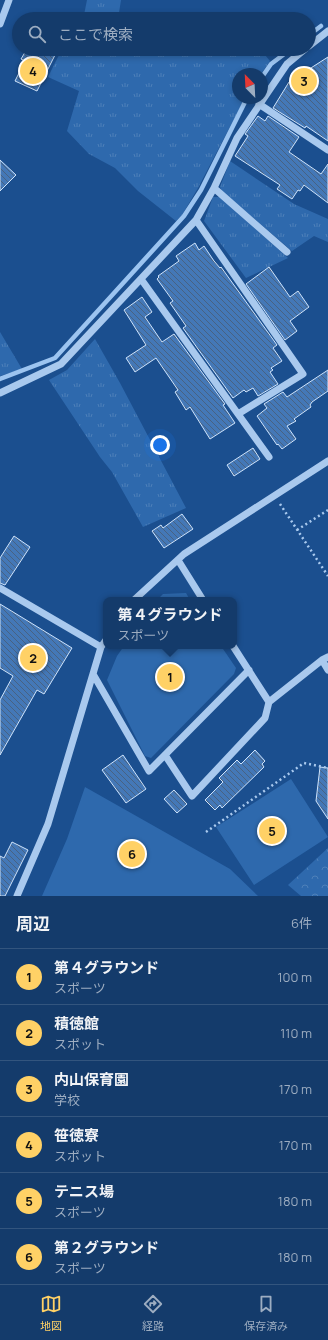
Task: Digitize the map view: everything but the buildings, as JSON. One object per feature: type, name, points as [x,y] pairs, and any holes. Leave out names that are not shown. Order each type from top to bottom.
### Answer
[{"type":"street","points":[[0,24],[9,0]]},
{"type":"street","points":[[316,40],[328,31]]},
{"type":"street","points":[[268,91],[287,64],[297,56]]},
{"type":"street","points":[[0,393],[61,364],[196,220],[214,188],[237,138],[259,104],[328,150]]},
{"type":"street","points":[[214,188],[288,252]]},
{"type":"street","points":[[196,220],[303,374],[238,414]]},
{"type":"street","points":[[141,279],[269,457]]},
{"type":"street","points":[[137,597],[178,560],[196,546],[328,461]]},
{"type":"street","points":[[178,560],[201,597]]},
{"type":"street","points":[[0,588],[101,648]]},
{"type":"street","points":[[17,896],[48,824],[103,645]]},
{"type":"street","points":[[235,649],[269,702]]},
{"type":"street","points":[[165,755],[192,796],[265,718],[269,702],[325,658],[328,670]]},
{"type":"street","points":[[93,674],[149,771],[249,670]]},
{"type":"path","points":[[274,496],[328,576]]},
{"type":"path","points":[[297,530],[328,510]]},
{"type":"path","points":[[206,832],[304,763],[328,768]]},
{"type":"green space","points":[[87,0],[121,0],[119,12],[85,12]]},
{"type":"green space","points":[[58,56],[266,56],[270,61],[265,68],[232,68],[232,104],[242,104],[198,188],[182,215],[176,221],[138,191],[115,168],[89,154],[67,131],[79,91],[48,77]]},
{"type":"green space","points":[[230,161],[294,204],[328,219],[328,242],[314,236],[292,251],[222,191],[220,187]]},
{"type":"green space","points":[[213,197],[220,197],[288,258],[246,278],[204,221]]},
{"type":"green space","points":[[0,332],[22,369],[0,376]]},
{"type":"green space","points":[[95,339],[186,508],[143,527],[112,472],[100,457],[49,380],[67,370]]},
{"type":"green space","points":[[186,593],[188,597],[160,597],[163,594]]},
{"type":"green space","points":[[122,649],[223,649],[236,668],[234,674],[151,758],[145,756],[107,680],[117,656]]},
{"type":"green space","points":[[291,779],[328,837],[254,885],[216,827]]},
{"type":"green space","points":[[85,787],[230,869],[258,896],[42,896],[67,839]]},
{"type":"green space","points":[[328,848],[328,896],[301,896],[288,885]]},
{"type":"waterway","points":[[316,30],[321,26]]},
{"type":"waterway","points":[[268,68],[271,64],[282,56]]},
{"type":"waterway","points":[[0,379],[55,358],[184,216],[201,190],[244,104]]},
{"type":"place","name":"笹徳寮","points":[[33,71]]},
{"type":"place","name":"内山保育園","points":[[304,81]]},
{"type":"place","name":"積徳館","points":[[33,658]]},
{"type":"place","name":"第４グラウンド","points":[[170,677]]},
{"type":"place","name":"テニス場","points":[[272,831]]},
{"type":"place","name":"第２グラウンド","points":[[132,854]]}]
